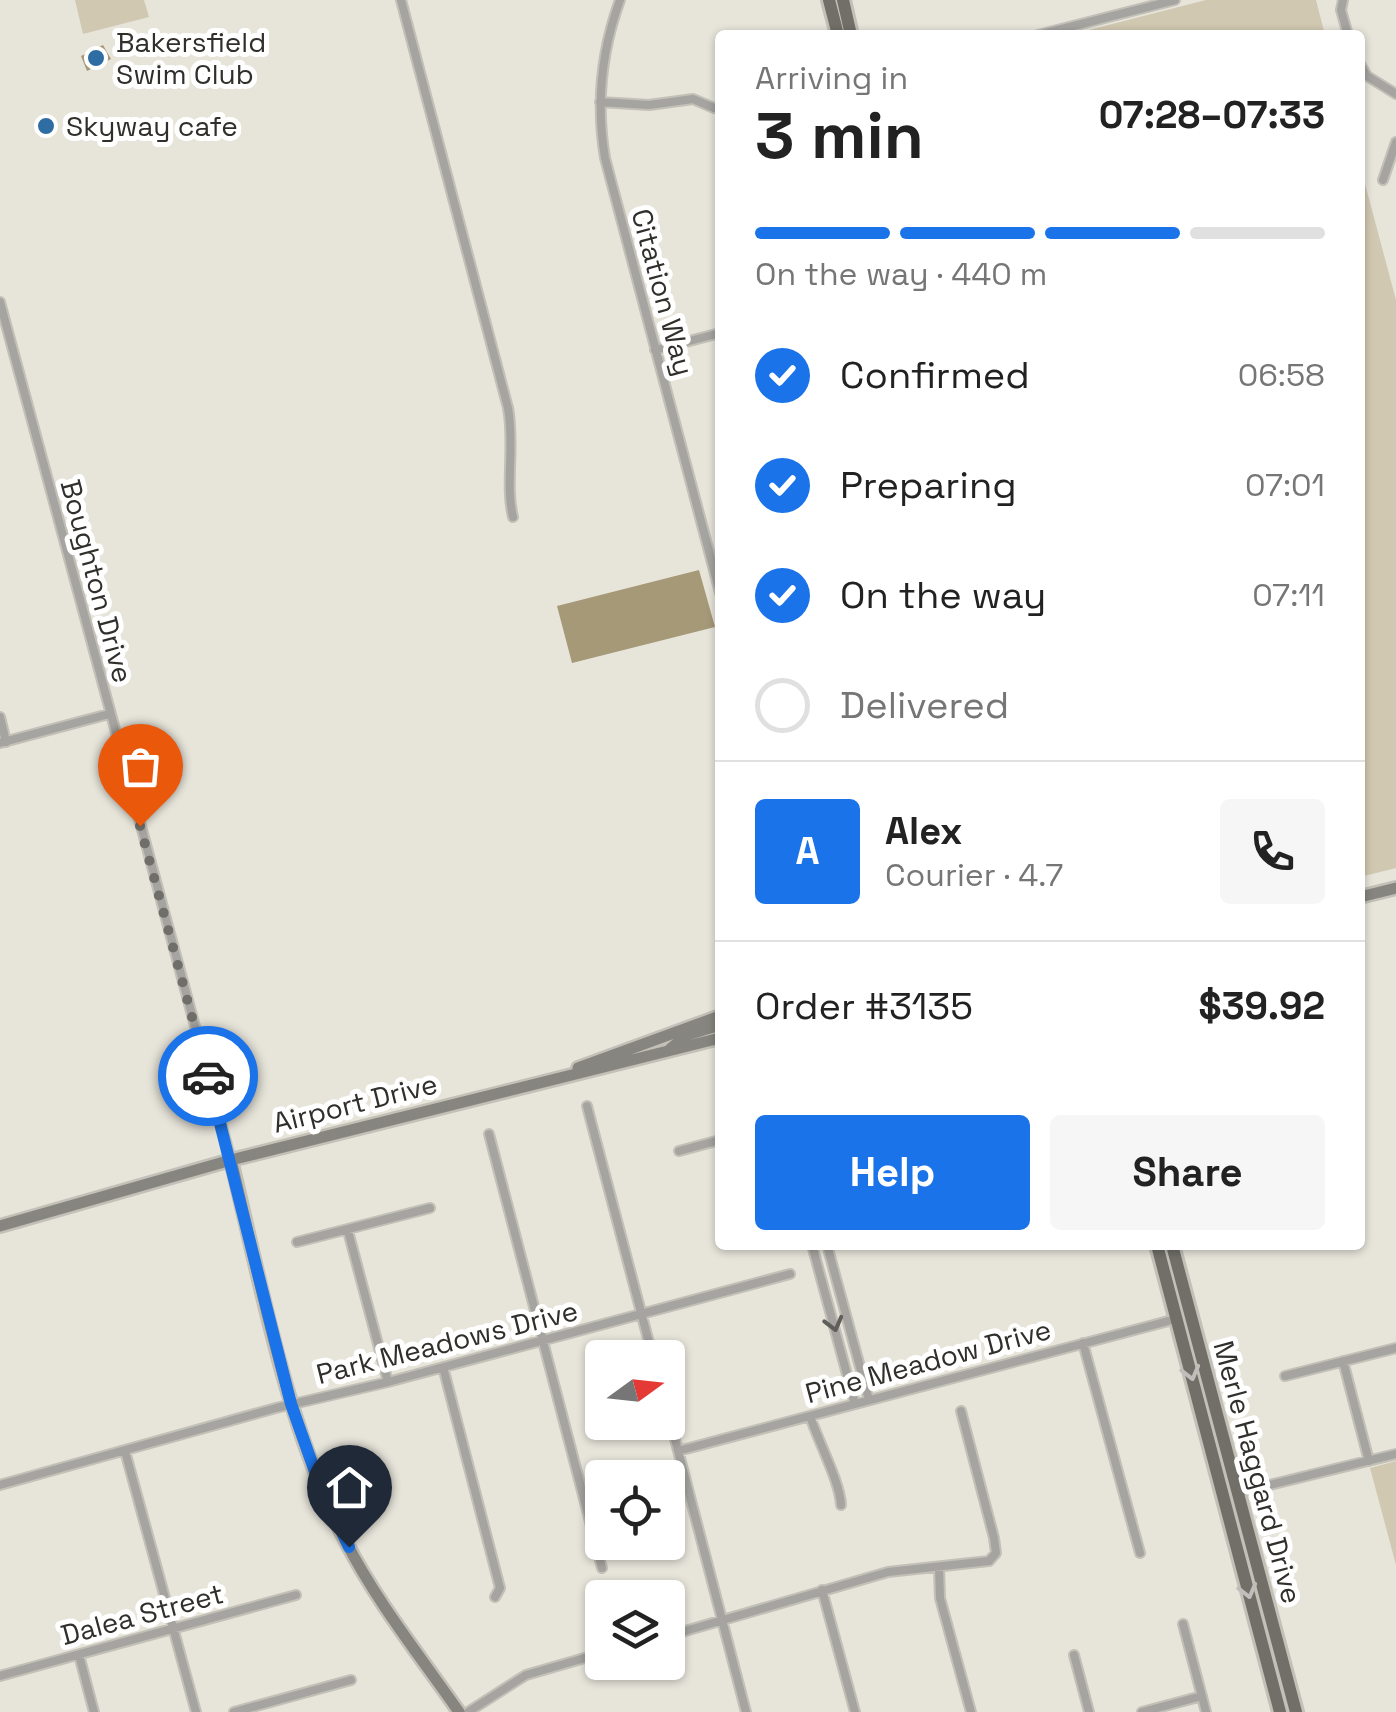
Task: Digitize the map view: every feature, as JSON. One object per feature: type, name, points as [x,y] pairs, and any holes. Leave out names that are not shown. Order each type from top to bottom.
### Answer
[{"type":"main road","points":[[829,0],[837,30]]},
{"type":"main road","points":[[842,0],[850,30]]},
{"type":"main road","points":[[1365,896],[1396,888]]},
{"type":"main road","name":"Airport Drive","points":[[550,1080],[715,1018]]},
{"type":"main road","points":[[666,1051],[687,1035],[715,1027]]},
{"type":"main road","name":"Airport Drive","points":[[0,1226],[231,1160],[715,1039]]},
{"type":"main road","points":[[231,1160],[291,1404],[318,1480],[349,1547],[378,1595],[459,1712]]},
{"type":"main road","name":"Merle Haggard Drive","points":[[1158,1250],[1184,1317],[1238,1493],[1296,1712]]},
{"type":"main road","name":"Merle Haggard Drive","points":[[1173,1250],[1223,1497],[1280,1712]]},
{"type":"street","points":[[400,0],[508,408],[513,516]]},
{"type":"street","name":"Citation Way","points":[[620,0],[604,57],[600,102],[604,158],[715,574]]},
{"type":"street","points":[[1058,30],[1175,0]]},
{"type":"street","points":[[1343,0],[1341,10],[1347,30]]},
{"type":"street","points":[[1365,73],[1396,94]]},
{"type":"street","points":[[600,102],[648,104],[693,99],[714,108]]},
{"type":"street","points":[[1384,180],[1396,142]]},
{"type":"street","name":"Boughton Drive","points":[[0,302],[231,1160]]},
{"type":"street","points":[[656,350],[715,334]]},
{"type":"street","points":[[0,717],[3,742],[109,714]]},
{"type":"street","points":[[586,1106],[648,1340]]},
{"type":"street","points":[[489,1134],[602,1568]]},
{"type":"street","points":[[679,1151],[715,1141]]},
{"type":"street","points":[[298,1242],[430,1208]]},
{"type":"street","points":[[348,1231],[388,1382]]},
{"type":"street","points":[[813,1250],[855,1404]]},
{"type":"street","points":[[828,1250],[869,1400]]},
{"type":"street","name":"Park Meadows Drive","points":[[0,1486],[291,1404],[642,1316],[790,1274]]},
{"type":"street","name":"Pine Meadow Drive","points":[[678,1452],[1184,1317]]},
{"type":"street","points":[[1083,1342],[1140,1553]]},
{"type":"street","points":[[1285,1376],[1396,1348]]},
{"type":"street","points":[[1344,1361],[1369,1461]]},
{"type":"street","points":[[443,1367],[500,1588],[495,1597]]},
{"type":"street","points":[[685,1632],[888,1572],[990,1561],[996,1554],[961,1411]]},
{"type":"street","points":[[810,1416],[842,1505]]},
{"type":"street","points":[[675,1440],[746,1712]]},
{"type":"street","points":[[125,1451],[196,1712]]},
{"type":"street","points":[[1223,1497],[1396,1454]]},
{"type":"street","points":[[939,1568],[940,1598],[971,1712]]},
{"type":"street","points":[[822,1590],[855,1712]]},
{"type":"street","name":"Dalea Street","points":[[0,1676],[296,1596]]},
{"type":"street","points":[[1183,1624],[1206,1712]]},
{"type":"street","points":[[79,1654],[94,1712]]},
{"type":"street","points":[[1074,1655],[1089,1712]]},
{"type":"street","points":[[468,1712],[526,1675],[585,1658]]},
{"type":"street","points":[[234,1712],[351,1680]]},
{"type":"street","points":[[1142,1712],[1202,1696]]},
{"type":"shaded area","points":[[75,0],[144,0],[149,17],[83,34]]},
{"type":"shaded area","points":[[1206,0],[1316,0],[1324,30],[1089,30]]},
{"type":"shaded area","name":"Bakersfield Swim Club","points":[[103,45],[111,59],[87,71],[81,56]]},
{"type":"shaded area","points":[[1365,184],[1396,300],[1396,868],[1365,876]]},
{"type":"shaded area","points":[[699,570],[715,627],[572,663],[557,606]]},
{"type":"shaded area","points":[[1396,1461],[1396,1565],[1370,1468]]},
{"type":"way so far","points":[[140,826],[208,1076]]},
{"type":"place","name":"Bakersfield Swim Club","points":[[96,58]]},
{"type":"place","name":"Skyway cafe","points":[[46,126]]},
{"type":"route","points":[[208,1076],[291,1404],[318,1480],[349,1547]]}]
